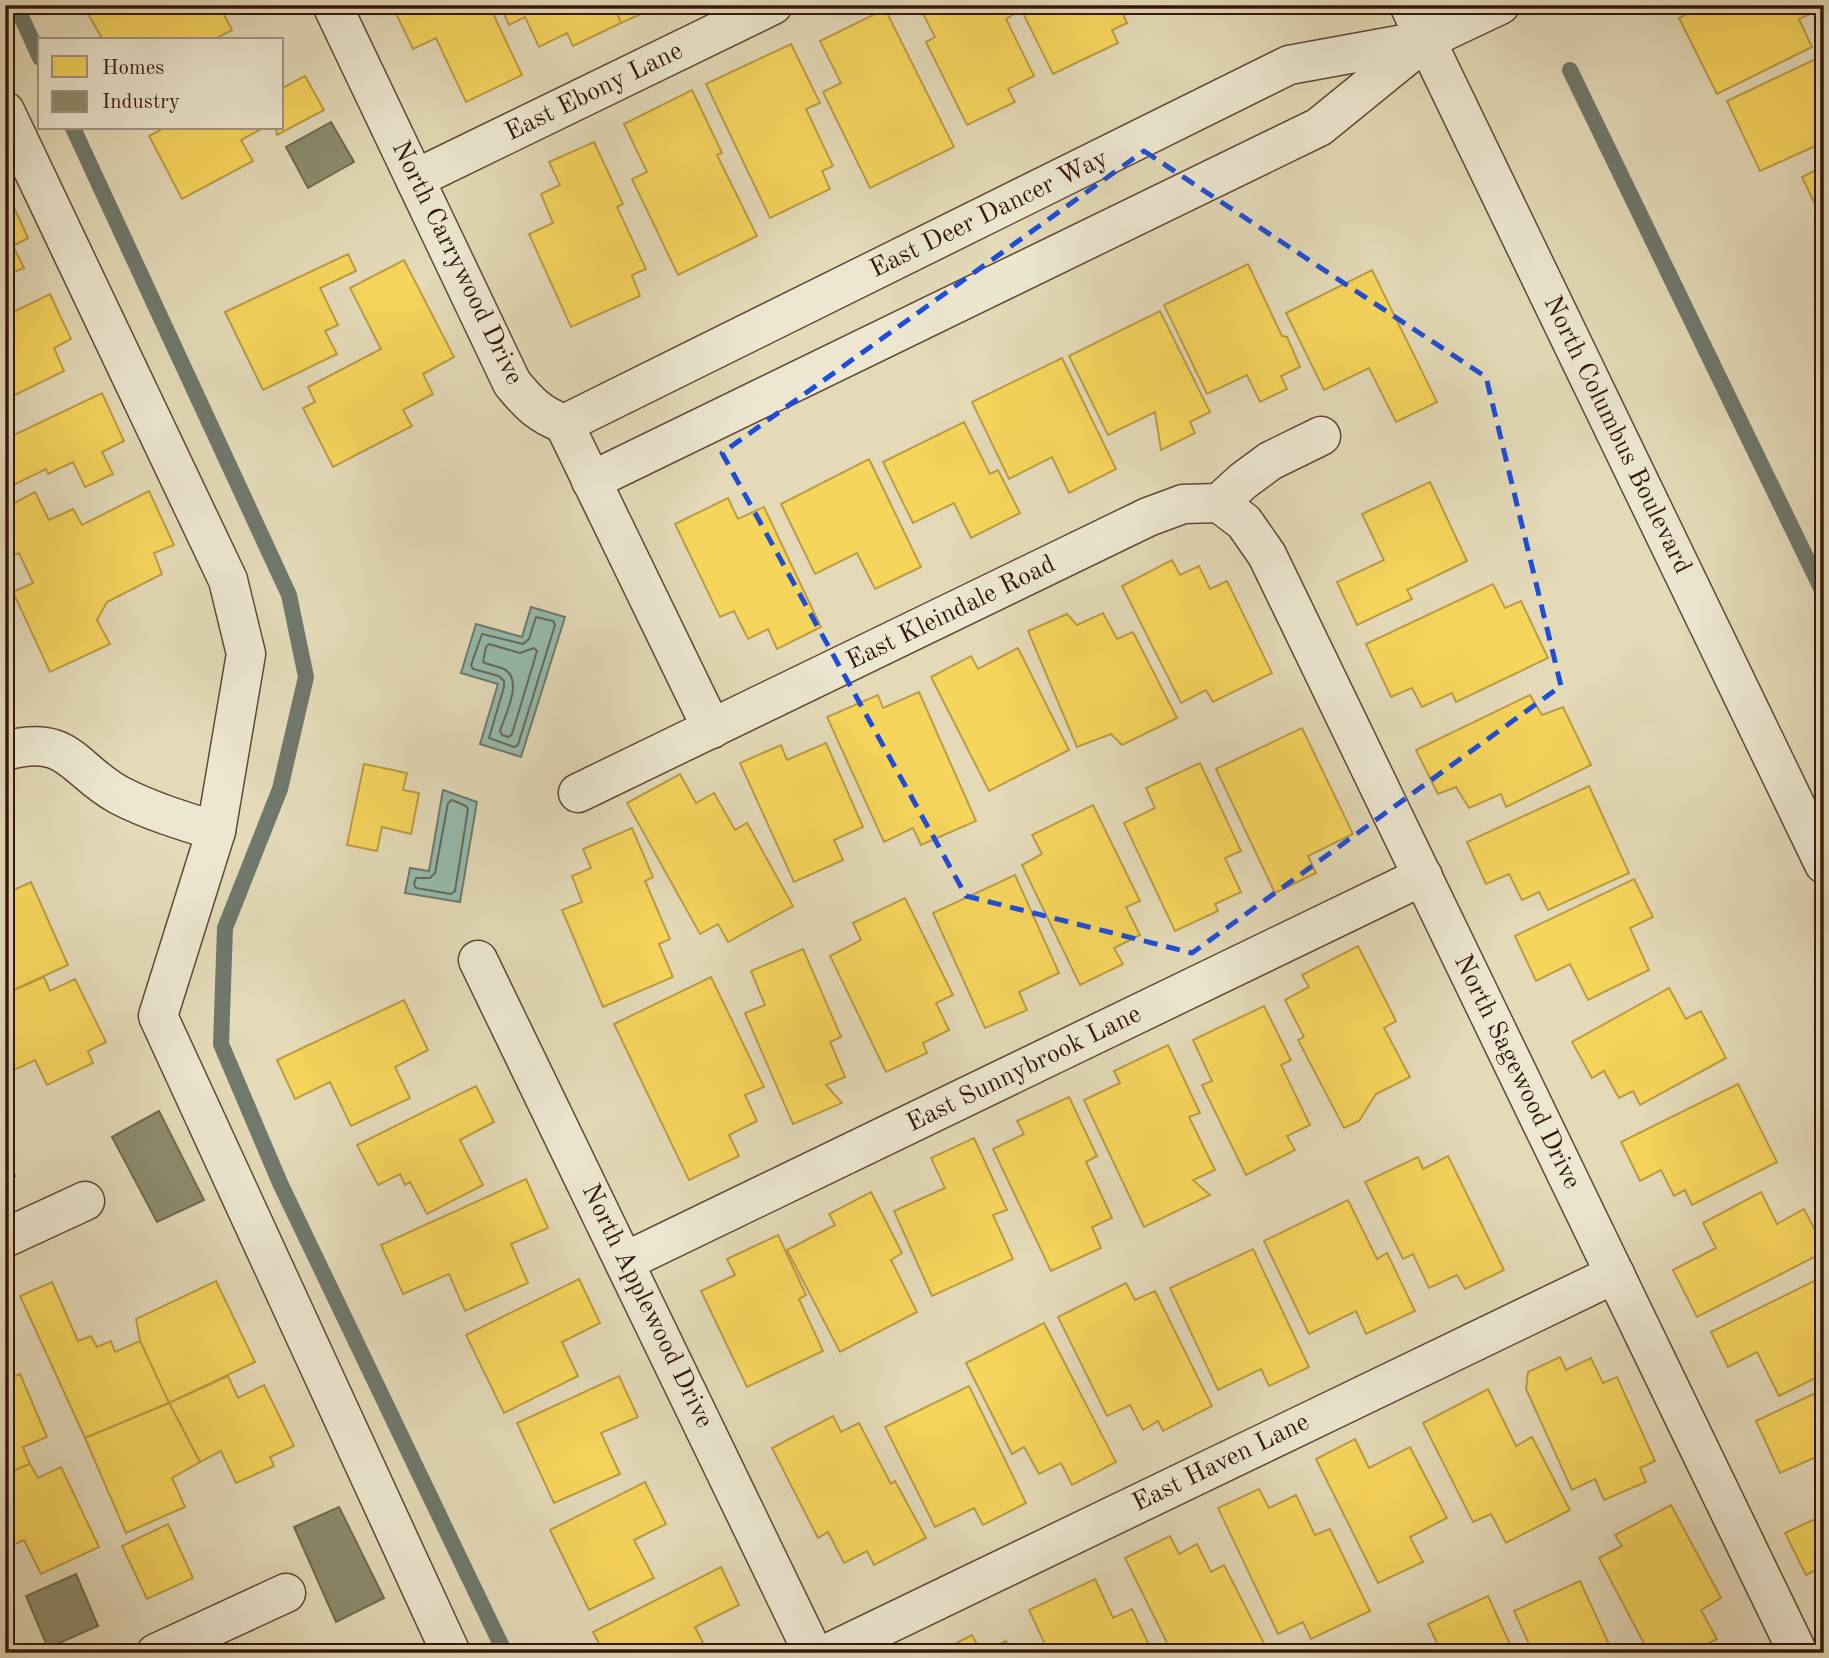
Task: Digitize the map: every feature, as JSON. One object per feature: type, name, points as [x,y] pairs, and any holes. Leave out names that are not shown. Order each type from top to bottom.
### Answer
[{"type":"street","name":"North Carrywood Drive","points":[[332,5],[512,383],[543,416],[564,424]]},
{"type":"street","name":"East Ebony Lane","points":[[415,179],[773,5]]},
{"type":"street","name":"North Columbus Boulevard","points":[[1409,5],[1824,864]]},
{"type":"street","name":"East Deer Dancer Way","points":[[591,481],[1319,127],[1426,40],[1500,5]]},
{"type":"street","name":"East Deer Dancer Way","points":[[564,424],[1289,65],[1426,40]]},
{"type":"street","points":[[5,111],[228,580],[246,654],[216,831],[158,1016],[451,1653]]},
{"type":"street","points":[[564,424],[712,729]]},
{"type":"street","points":[[1219,503],[1270,461],[1321,436]]},
{"type":"street","name":"East Kleindale Road","points":[[578,793],[1148,517],[1182,504],[1219,503]]},
{"type":"street","name":"North Sagewood Drive","points":[[1219,503],[1244,522],[1267,555],[1798,1653]]},
{"type":"street","points":[[5,751],[24,746],[49,746],[69,755],[89,774],[116,793],[150,810],[216,831]]},
{"type":"street","name":"East Sunnybrook Lane","points":[[626,1261],[1423,876]]},
{"type":"street","name":"North Applewood Drive","points":[[478,960],[626,1261],[813,1653]]},
{"type":"street","points":[[5,1238],[85,1201]]},
{"type":"street","name":"East Haven Lane","points":[[828,1653],[1615,1274]]},
{"type":"street","points":[[156,1653],[286,1593]]},
{"type":"highlighted area","points":[[1144,151],[1486,377],[1561,686],[1192,953],[966,896],[722,453]]},
{"type":"water","points":[[531,607],[565,617],[521,757],[480,744],[498,684],[461,673],[476,624],[522,637]]},
{"type":"water","points":[[443,790],[477,802],[460,902],[405,893],[410,868],[429,871]]},
{"type":"building: Homes","points":[[219,5],[232,30],[217,38],[102,38],[84,7]]},
{"type":"building: Homes","points":[[392,5],[489,5],[522,75],[466,102],[436,38],[413,49]]},
{"type":"building: Homes","points":[[500,5],[614,5],[621,23],[573,46],[567,33],[539,47],[525,17],[509,25]]},
{"type":"building: Homes","points":[[614,5],[661,5],[621,23]]},
{"type":"building: Homes","points":[[926,5],[1009,5],[1014,14],[1006,19],[1034,76],[1008,89],[1015,102],[967,125],[926,42],[935,37],[920,8]]},
{"type":"building: Homes","points":[[1019,5],[1119,5],[1127,23],[1112,30],[1118,43],[1053,74]]},
{"type":"building: Homes","points":[[1705,5],[1808,5],[1812,13],[1799,19],[1812,47],[1717,94],[1679,18]]},
{"type":"building: Homes","points":[[885,9],[954,147],[870,188],[823,92],[841,83],[820,41]]},
{"type":"building: Homes","points":[[791,44],[820,103],[806,109],[833,166],[822,171],[830,189],[770,218],[706,84]]},
{"type":"building: Homes","points":[[1824,55],[1824,142],[1760,171],[1727,101]]},
{"type":"building: Homes","points":[[305,76],[324,110],[277,135],[276,130],[284,130],[284,87]]},
{"type":"building: Homes","points":[[692,90],[722,153],[717,155],[757,236],[678,275],[632,179],[647,172],[624,124]]},
{"type":"building: Homes","points":[[160,130],[259,130],[241,140],[253,161],[182,199],[149,136]]},
{"type":"building: Homes","points":[[594,142],[623,204],[617,207],[646,269],[632,275],[640,296],[571,327],[529,234],[553,223],[541,194],[560,185],[549,162]]},
{"type":"building: Homes","points":[[1824,166],[1824,223],[1802,177]]},
{"type":"building: Homes","points":[[6,190],[28,238],[13,246],[24,268],[5,276]]},
{"type":"building: Homes","points":[[348,254],[356,271],[320,288],[338,325],[325,331],[337,354],[263,390],[225,312]]},
{"type":"building: Homes","points":[[404,260],[454,357],[423,374],[433,394],[403,410],[412,426],[333,467],[303,408],[315,402],[308,387],[381,349],[350,288]]},
{"type":"building: Homes","points":[[1248,264],[1300,367],[1281,376],[1287,389],[1260,402],[1247,375],[1207,394],[1164,305]]},
{"type":"building: Homes","points":[[1372,270],[1437,402],[1396,422],[1369,368],[1324,390],[1286,313]]},
{"type":"building: Homes","points":[[50,294],[71,339],[54,348],[64,371],[13,396],[5,379],[5,316]]},
{"type":"building: Homes","points":[[1160,311],[1210,412],[1190,422],[1195,433],[1161,450],[1155,412],[1108,435],[1069,356]]},
{"type":"building: Homes","points":[[1062,358],[1116,469],[1069,493],[1052,457],[1009,479],[972,402]]},
{"type":"building: Homes","points":[[102,393],[124,441],[102,452],[113,474],[85,487],[73,462],[48,474],[46,469],[5,489],[5,427],[10,437]]},
{"type":"building: Homes","points":[[964,422],[990,474],[998,470],[1020,513],[971,538],[954,503],[913,523],[883,462]]},
{"type":"building: Homes","points":[[869,459],[921,567],[875,589],[857,553],[815,574],[781,504]]},
{"type":"building: Homes","points":[[1430,482],[1467,561],[1407,590],[1412,599],[1357,625],[1337,582],[1384,560],[1362,514]]},
{"type":"building: Homes","points":[[149,491],[174,545],[154,553],[162,574],[107,602],[97,620],[110,644],[50,672],[13,592],[33,583],[19,553],[5,560],[5,508],[35,492],[49,520],[73,509],[82,525]]},
{"type":"building: Homes","points":[[728,498],[738,519],[764,507],[821,627],[777,649],[768,629],[748,639],[734,611],[720,617],[675,524]]},
{"type":"building: Homes","points":[[1172,560],[1180,575],[1199,566],[1210,589],[1227,581],[1272,673],[1213,702],[1206,690],[1181,703],[1122,586]]},
{"type":"building: Homes","points":[[1493,584],[1505,608],[1521,601],[1548,658],[1456,702],[1452,693],[1422,707],[1412,688],[1391,697],[1366,644]]},
{"type":"building: Homes","points":[[1103,613],[1117,639],[1133,632],[1177,718],[1122,745],[1111,734],[1077,747],[1028,631],[1067,614],[1077,625]]},
{"type":"building: Homes","points":[[1018,648],[1069,750],[989,791],[931,677],[971,656],[978,669]]},
{"type":"building: Homes","points":[[919,692],[976,821],[921,845],[913,828],[884,842],[827,717],[878,695],[883,708]]},
{"type":"building: Homes","points":[[1530,695],[1542,715],[1563,707],[1591,765],[1506,807],[1501,794],[1469,808],[1456,787],[1438,794],[1416,750]]},
{"type":"building: Homes","points":[[1302,728],[1353,834],[1308,856],[1316,873],[1275,893],[1216,769]]},
{"type":"building: Homes","points":[[826,743],[863,827],[834,840],[843,860],[794,882],[740,763],[781,745],[787,760]]},
{"type":"building: Homes","points":[[1200,763],[1241,851],[1225,858],[1241,892],[1215,904],[1218,911],[1175,931],[1124,823],[1155,808],[1146,788]]},
{"type":"building: Homes","points":[[364,764],[407,773],[403,790],[419,793],[411,834],[382,827],[377,851],[347,845]]},
{"type":"building: Homes","points":[[680,774],[696,803],[714,793],[735,830],[747,823],[793,906],[728,942],[718,924],[700,934],[627,803]]},
{"type":"building: Homes","points":[[1589,786],[1629,873],[1548,910],[1539,892],[1522,900],[1509,874],[1486,884],[1467,842]]},
{"type":"building: Homes","points":[[1093,805],[1140,901],[1126,907],[1140,935],[1114,948],[1123,964],[1080,985],[1022,865],[1042,854],[1032,835]]},
{"type":"building: Homes","points":[[632,828],[653,877],[645,881],[670,939],[659,944],[673,977],[603,1007],[562,910],[582,902],[572,876],[591,868],[583,849]]},
{"type":"building: Homes","points":[[1015,875],[1059,973],[1019,992],[1027,1010],[985,1028],[933,913]]},
{"type":"building: Homes","points":[[1634,879],[1653,917],[1630,928],[1649,970],[1588,1000],[1570,964],[1536,981],[1515,936]]},
{"type":"building: Homes","points":[[31,882],[68,965],[5,994],[5,894]]},
{"type":"building: Homes","points":[[905,898],[953,995],[936,1003],[949,1030],[923,1043],[927,1053],[886,1072],[830,956],[861,940],[853,923]]},
{"type":"building: Homes","points":[[1358,946],[1396,1021],[1384,1028],[1410,1077],[1376,1094],[1359,1121],[1344,1128],[1298,1040],[1304,1037],[1285,1000],[1309,987],[1302,975]]},
{"type":"building: Homes","points":[[803,949],[841,1037],[830,1042],[845,1077],[826,1085],[842,1103],[793,1124],[745,1013],[765,1005],[751,971]]},
{"type":"building: Homes","points":[[44,977],[50,991],[75,979],[106,1042],[88,1051],[93,1063],[47,1085],[35,1060],[12,1071],[5,1057],[5,994]]},
{"type":"building: Homes","points":[[711,977],[764,1087],[745,1095],[757,1121],[729,1135],[739,1156],[689,1180],[614,1024]]},
{"type":"building: Homes","points":[[1669,988],[1686,1019],[1701,1011],[1726,1058],[1640,1105],[1633,1091],[1619,1098],[1604,1071],[1592,1078],[1572,1042]]},
{"type":"building: Homes","points":[[404,1000],[428,1050],[395,1067],[410,1098],[351,1126],[330,1082],[295,1099],[277,1060]]},
{"type":"building: Homes","points":[[1264,1006],[1291,1060],[1281,1065],[1310,1125],[1287,1136],[1295,1150],[1246,1175],[1202,1085],[1212,1081],[1193,1040]]},
{"type":"building: Homes","points":[[1168,1045],[1200,1113],[1189,1117],[1215,1170],[1193,1180],[1210,1195],[1144,1227],[1084,1100],[1120,1083],[1114,1071]]},
{"type":"building: Homes","points":[[1738,1084],[1777,1162],[1692,1205],[1685,1190],[1674,1196],[1661,1170],[1640,1181],[1621,1142]]},
{"type":"building: Homes","points":[[476,1086],[494,1122],[460,1140],[483,1185],[427,1214],[410,1182],[405,1185],[400,1174],[378,1185],[357,1145]]},
{"type":"building: Homes","points":[[1069,1097],[1097,1156],[1086,1162],[1112,1218],[1092,1227],[1101,1248],[1051,1271],[993,1149],[1024,1134],[1017,1121]]},
{"type":"building: Homes","points":[[974,1138],[1007,1210],[993,1215],[1013,1259],[932,1296],[894,1211],[945,1188],[931,1158]]},
{"type":"building: Homes","points":[[1448,1156],[1504,1270],[1465,1289],[1457,1275],[1429,1288],[1413,1254],[1403,1259],[1365,1182],[1418,1157],[1423,1169]]},
{"type":"building: Homes","points":[[526,1179],[548,1228],[511,1244],[528,1283],[465,1311],[449,1274],[403,1294],[381,1245]]},
{"type":"building: Homes","points":[[871,1192],[902,1253],[891,1260],[917,1312],[840,1352],[787,1250],[835,1225],[829,1214]]},
{"type":"building: Homes","points":[[1761,1192],[1777,1224],[1804,1209],[1824,1247],[1824,1252],[1697,1317],[1673,1270],[1716,1248],[1703,1223]]},
{"type":"building: Homes","points":[[1348,1200],[1377,1259],[1387,1253],[1415,1311],[1366,1334],[1356,1311],[1309,1334],[1264,1241]]},
{"type":"building: Homes","points":[[778,1235],[806,1295],[799,1299],[823,1351],[747,1387],[701,1291],[735,1275],[727,1259]]},
{"type":"building: Homes","points":[[1253,1249],[1309,1367],[1269,1386],[1261,1369],[1218,1390],[1170,1288]]},
{"type":"building: Homes","points":[[1822,1277],[1824,1374],[1779,1396],[1757,1352],[1728,1367],[1711,1332]]},
{"type":"building: Homes","points":[[579,1279],[600,1323],[562,1342],[578,1376],[504,1413],[466,1335]]},
{"type":"building: Homes","points":[[216,1281],[255,1362],[169,1403],[140,1341],[136,1319]]},
{"type":"building: Homes","points":[[52,1282],[78,1341],[91,1336],[97,1347],[111,1341],[115,1352],[140,1341],[169,1403],[85,1438],[20,1296]]},
{"type":"building: Homes","points":[[1126,1283],[1135,1300],[1155,1291],[1212,1406],[1163,1431],[1158,1421],[1143,1430],[1130,1405],[1107,1416],[1058,1317]]},
{"type":"building: Homes","points":[[1044,1323],[1116,1462],[1072,1485],[1061,1463],[1039,1474],[1024,1447],[1012,1454],[966,1363]]},
{"type":"building: Homes","points":[[1560,1357],[1566,1370],[1591,1358],[1603,1383],[1617,1377],[1655,1461],[1640,1468],[1646,1482],[1604,1500],[1595,1479],[1572,1490],[1526,1389],[1528,1372]]},
{"type":"building: Homes","points":[[20,1374],[47,1437],[23,1447],[30,1464],[5,1474],[5,1378],[6,1380]]},
{"type":"building: Homes","points":[[228,1376],[238,1398],[264,1385],[294,1446],[270,1457],[274,1466],[236,1483],[221,1451],[200,1462],[169,1403]]},
{"type":"building: Homes","points":[[619,1376],[638,1417],[601,1433],[620,1474],[554,1503],[517,1423]]},
{"type":"building: Homes","points":[[969,1386],[1026,1503],[983,1525],[974,1508],[935,1527],[885,1427]]},
{"type":"building: Homes","points":[[1488,1389],[1516,1446],[1532,1437],[1570,1510],[1506,1543],[1491,1514],[1473,1522],[1423,1423]]},
{"type":"building: Homes","points":[[1824,1389],[1824,1474],[1816,1457],[1780,1473],[1756,1421]]},
{"type":"building: Homes","points":[[169,1403],[200,1462],[172,1478],[185,1507],[126,1533],[85,1438]]},
{"type":"building: Homes","points":[[833,1416],[841,1432],[859,1423],[891,1484],[895,1481],[926,1538],[874,1565],[867,1551],[844,1563],[828,1532],[818,1538],[772,1448]]},
{"type":"building: Homes","points":[[1355,1439],[1369,1468],[1410,1447],[1447,1518],[1410,1537],[1423,1562],[1378,1583],[1316,1459]]},
{"type":"building: Homes","points":[[30,1464],[38,1478],[61,1467],[99,1547],[41,1574],[24,1540],[5,1549],[5,1474]]},
{"type":"building: Homes","points":[[645,1482],[666,1524],[634,1540],[654,1578],[589,1610],[550,1530]]},
{"type":"building: Homes","points":[[1259,1489],[1269,1508],[1296,1495],[1315,1535],[1330,1529],[1370,1611],[1311,1639],[1303,1622],[1278,1634],[1218,1508]]},
{"type":"building: Homes","points":[[1671,1505],[1721,1598],[1701,1610],[1717,1639],[1700,1647],[1703,1653],[1649,1653],[1599,1558],[1622,1546],[1615,1535]]},
{"type":"building: Homes","points":[[1824,1515],[1824,1566],[1806,1575],[1785,1533]]},
{"type":"building: Homes","points":[[168,1524],[193,1578],[147,1599],[122,1546]]},
{"type":"building: Homes","points":[[1170,1536],[1179,1554],[1197,1544],[1211,1572],[1224,1565],[1269,1653],[1172,1653],[1125,1558]]},
{"type":"building: Homes","points":[[721,1567],[739,1605],[695,1627],[708,1653],[604,1653],[593,1632]]},
{"type":"building: Homes","points":[[1095,1579],[1113,1618],[1132,1609],[1153,1653],[1049,1653],[1029,1610]]},
{"type":"building: Homes","points":[[1580,1581],[1613,1653],[1533,1653],[1514,1611]]},
{"type":"building: Homes","points":[[1488,1596],[1514,1653],[1426,1653],[1439,1647],[1428,1624]]},
{"type":"building: Homes","points":[[972,1635],[982,1653],[937,1653]]},
{"type":"building: Homes","points":[[1006,1641],[1011,1653],[983,1653]]},
{"type":"building: Industry","points":[[331,122],[354,162],[308,188],[286,147]]},
{"type":"building: Industry","points":[[159,1111],[204,1200],[157,1222],[112,1137]]},
{"type":"building: Industry","points":[[5,1154],[15,1176],[5,1181]]},
{"type":"building: Industry","points":[[339,1507],[384,1598],[336,1622],[294,1527]]},
{"type":"building: Industry","points":[[76,1574],[98,1626],[48,1648],[26,1596]]},
{"type":"waterway","points":[[16,5],[38,54]]},
{"type":"waterway","points":[[1570,70],[1824,594]]},
{"type":"waterway","points":[[74,130],[289,595],[306,677],[280,789],[225,928],[221,1044],[280,1183],[505,1653]]}]
